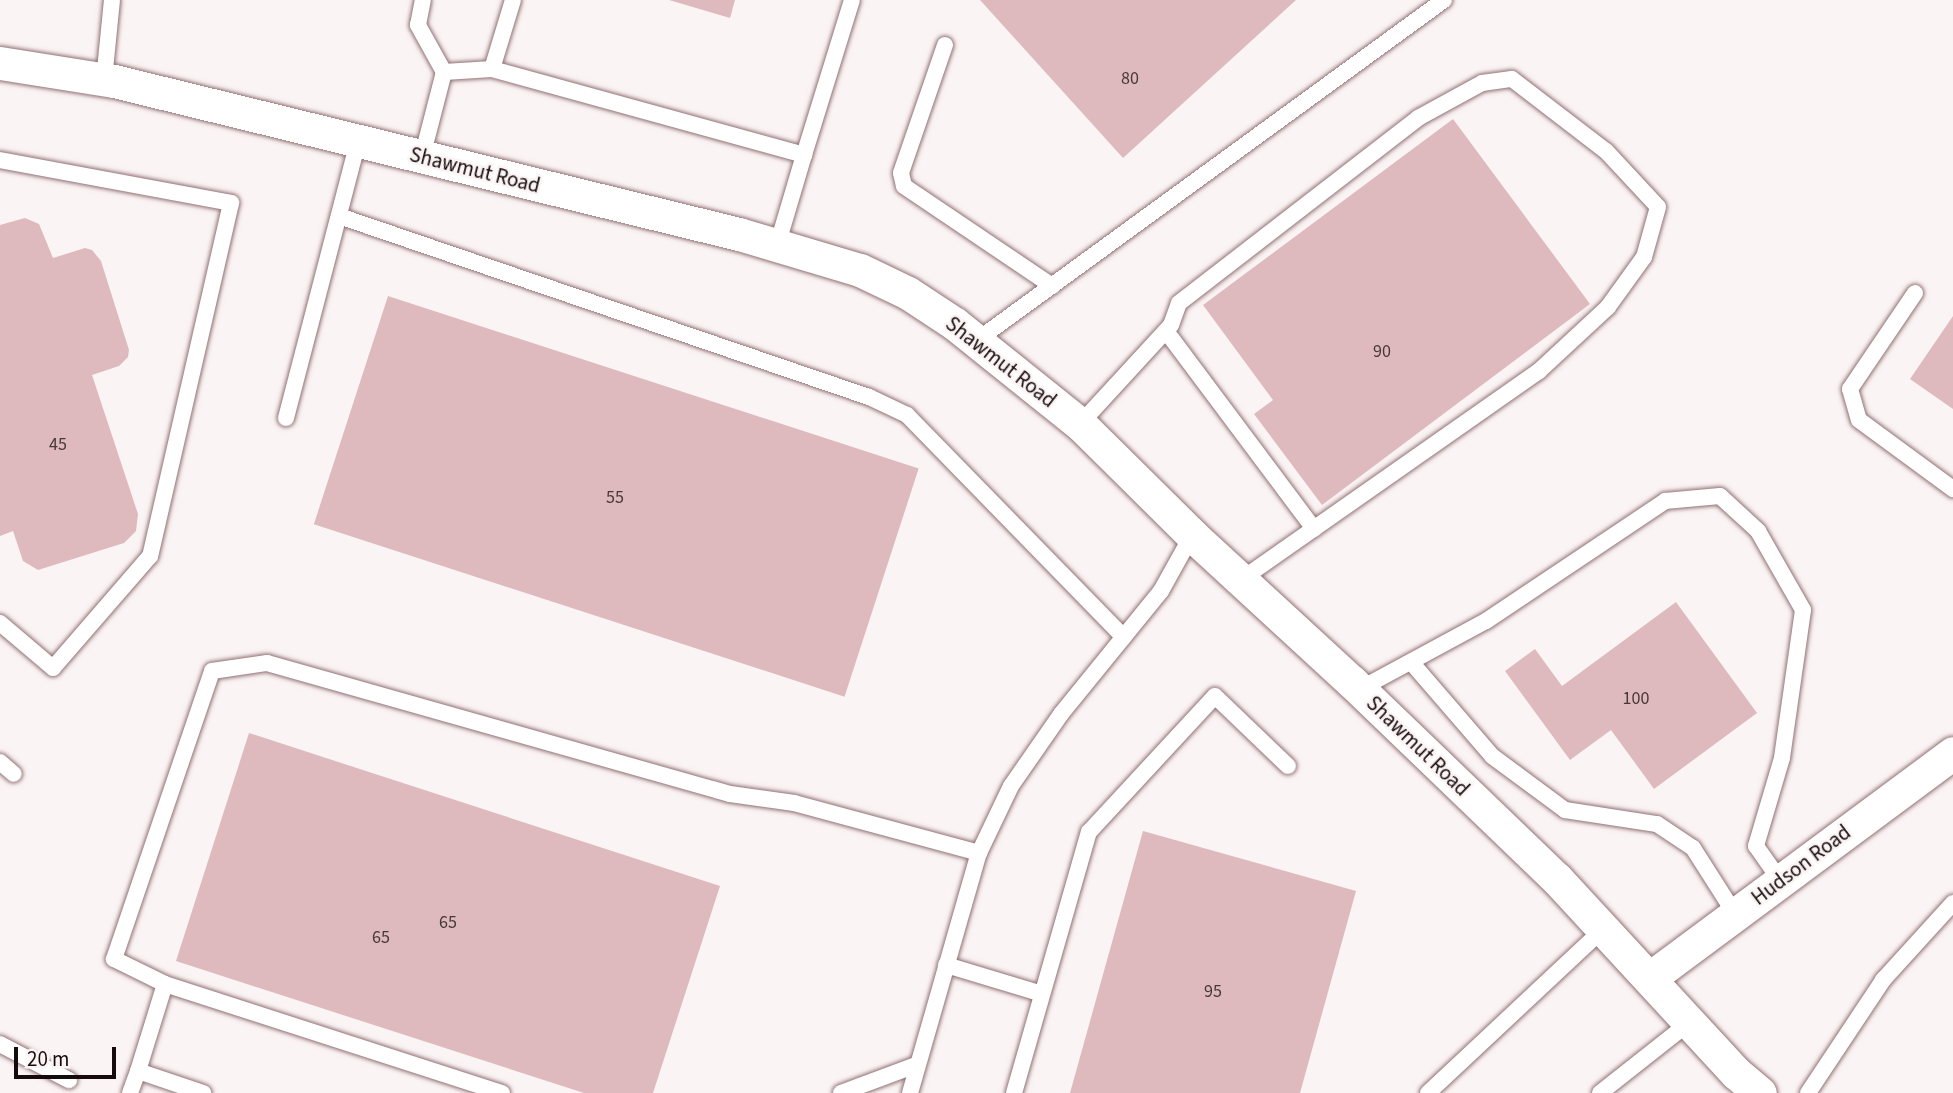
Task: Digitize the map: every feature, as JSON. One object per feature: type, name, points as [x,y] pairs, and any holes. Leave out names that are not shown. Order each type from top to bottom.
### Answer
[{"type":"street","name":"Shawmut Road","points":[[0,63],[104,80],[777,246],[860,270],[908,293],[976,341],[1080,424],[1192,536],[1360,689],[1556,878],[1736,1073],[1760,1093]]},
{"type":"street","name":"Hudson Road","points":[[1650,978],[1953,754]]},
{"type":"lane","points":[[104,80],[112,0]]},
{"type":"lane","points":[[422,157],[444,72],[418,24],[423,0]]},
{"type":"lane","points":[[492,69],[513,0]]},
{"type":"lane","points":[[777,246],[852,0]]},
{"type":"lane","points":[[976,341],[1444,0]]},
{"type":"lane","points":[[945,45],[901,173],[904,186],[1052,286]]},
{"type":"lane","points":[[444,72],[492,69],[804,155]]},
{"type":"lane","points":[[1080,424],[1166,331],[1179,303],[1418,118],[1482,83],[1512,79],[1606,151],[1658,207],[1644,257],[1608,307],[1539,372],[1240,580]]},
{"type":"lane","points":[[286,418],[358,141]]},
{"type":"lane","points":[[0,160],[231,203],[150,556],[53,668],[0,624]]},
{"type":"lane","points":[[339,216],[869,397],[907,415],[1125,636]]},
{"type":"lane","points":[[1915,293],[1850,389],[1859,421],[1953,489]]},
{"type":"lane","points":[[1166,331],[1314,529]]},
{"type":"lane","points":[[1360,689],[1486,621],[1665,501],[1720,496],[1758,531],[1803,610],[1782,758],[1756,846],[1780,880]]},
{"type":"lane","points":[[910,1093],[979,852],[1011,786],[1061,714],[1161,592],[1192,536]]},
{"type":"lane","points":[[1411,662],[1492,756],[1565,810],[1657,824],[1693,848],[1735,914]]},
{"type":"lane","points":[[502,1093],[165,984],[114,959],[212,671],[267,663],[730,794],[794,803],[979,852]]},
{"type":"lane","points":[[1014,1093],[1088,832],[1215,696],[1288,766]]},
{"type":"lane","points":[[0,762],[14,774]]},
{"type":"lane","points":[[1808,1093],[1883,980],[1953,903]]},
{"type":"lane","points":[[1428,1093],[1604,929]]},
{"type":"lane","points":[[946,964],[1042,994]]},
{"type":"lane","points":[[130,1093],[165,984]]},
{"type":"lane","points":[[1600,1093],[1690,1022]]},
{"type":"lane","points":[[0,1044],[69,1080]]},
{"type":"lane","points":[[841,1093],[916,1065]]},
{"type":"lane","points":[[138,1071],[203,1093]]},
{"type":"building","points":[[669,0],[735,0],[730,18]]},
{"type":"building","points":[[980,0],[1296,0],[1123,158]]},
{"type":"building","points":[[1453,119],[1590,304],[1322,505],[1254,414],[1273,400],[1203,305]]},
{"type":"building","points":[[25,218],[39,224],[53,258],[85,248],[92,250],[101,261],[129,350],[128,357],[119,366],[92,375],[138,514],[136,531],[124,543],[38,570],[23,561],[13,531],[0,536],[0,225]]},
{"type":"building","points":[[388,296],[919,468],[845,697],[314,524]]},
{"type":"building","points":[[1953,316],[1953,409],[1910,379]]},
{"type":"building","points":[[1676,602],[1757,713],[1654,789],[1611,730],[1570,760],[1505,671],[1535,649],[1562,686]]},
{"type":"building","points":[[249,733],[720,886],[653,1093],[584,1093],[176,961]]},
{"type":"building","points":[[1143,831],[1356,891],[1300,1093],[1070,1093]]}]
